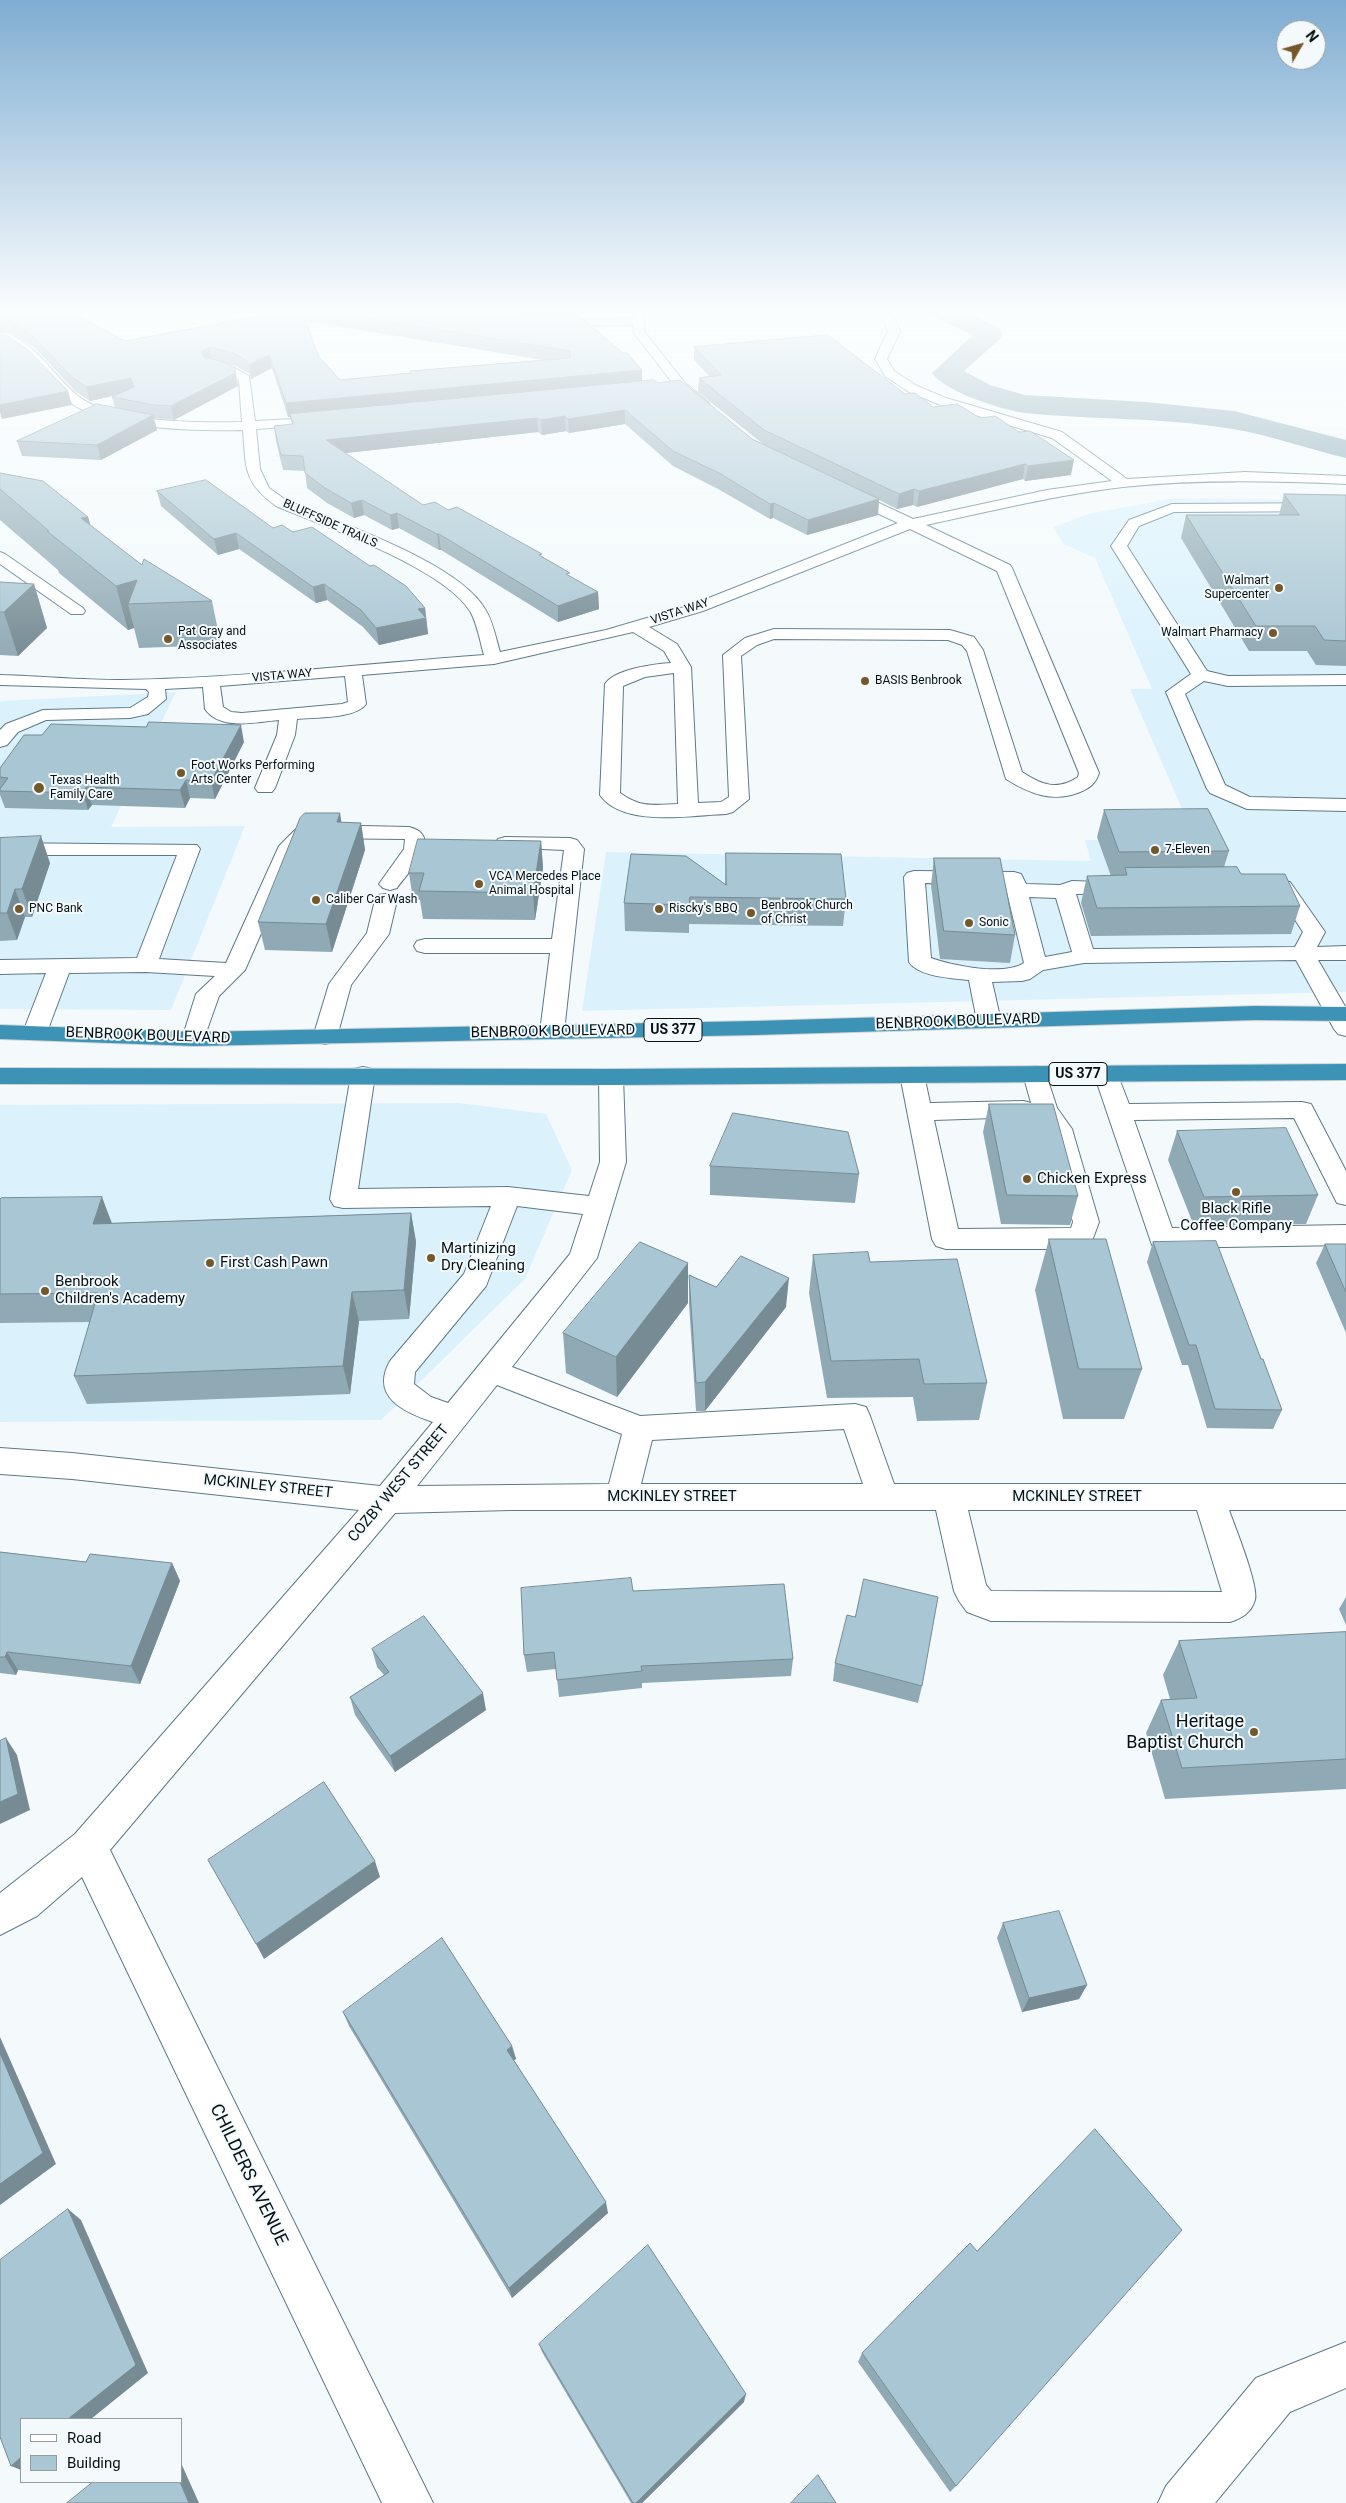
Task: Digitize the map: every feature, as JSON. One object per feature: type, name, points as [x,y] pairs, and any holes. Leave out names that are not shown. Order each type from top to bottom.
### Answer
[{"type":"highway","name":"BENBROOK BOULEVARD","points":[[0,1032],[194,1039],[552,1032],[1255,1013],[1343,1019]]},
{"type":"highway","name":"US 377","points":[[0,1076],[363,1075],[611,1077],[1346,1072]]},
{"type":"street","name":"BLUFFSIDE TRAILS","points":[[249,427],[253,469],[263,490],[281,503],[407,557],[452,582],[478,610],[494,659]]},
{"type":"street","points":[[1029,427],[1057,435],[1124,483]]},
{"type":"street","name":"VISTA WAY","points":[[0,680],[119,685],[151,684],[494,659],[634,626],[697,608],[848,546],[912,524],[1047,494],[1124,483],[1245,476],[1346,480]]},
{"type":"street","points":[[682,667],[654,669],[630,674],[614,684],[610,795],[628,807],[646,811],[726,808],[739,799],[732,656],[744,644],[760,636],[774,634],[950,635],[968,641],[975,650],[1013,775],[1027,785],[1046,792],[1065,792],[1076,789],[1087,780],[1088,773],[1004,568],[834,487]]},
{"type":"street","points":[[1346,507],[1172,508],[1134,523],[1119,546],[1201,674],[1228,680],[1346,680]]},
{"type":"street","points":[[981,558],[954,534],[957,524],[988,508]]},
{"type":"street","points":[[2,558],[7,572],[4,580]]},
{"type":"street","points":[[2,558],[77,611]]},
{"type":"street","points":[[634,626],[671,648],[682,667],[688,809]]},
{"type":"street","points":[[210,681],[214,709],[227,716],[242,718],[346,709],[357,704],[353,670]]},
{"type":"street","points":[[1201,674],[1175,692],[1217,789],[1247,803],[1346,805]]},
{"type":"street","points":[[0,741],[12,728],[43,716],[98,715],[142,710],[157,699],[158,691],[151,684]]},
{"type":"street","points":[[265,788],[286,735],[289,714]]},
{"type":"street","points":[[194,1039],[208,994],[234,970],[289,846],[302,834],[314,832],[410,833],[415,836],[414,849],[388,892],[378,934],[340,984],[325,1037]]},
{"type":"street","points":[[484,843],[570,844],[574,849],[552,1032]]},
{"type":"street","points":[[0,849],[190,849],[146,965]]},
{"type":"street","points":[[1036,965],[1014,878],[914,877],[920,962],[939,969],[979,975],[1022,974],[1036,965],[1084,956],[1346,954]]},
{"type":"street","points":[[1255,886],[1284,886],[1314,932],[1303,953]]},
{"type":"street","points":[[1017,890],[1065,892],[1072,887],[1139,887]]},
{"type":"street","points":[[1065,892],[1084,956]]},
{"type":"street","points":[[425,946],[562,946]]},
{"type":"street","points":[[1303,953],[1343,1019]]},
{"type":"street","points":[[0,967],[146,965],[234,970]]},
{"type":"street","points":[[35,1032],[60,966]]},
{"type":"street","points":[[979,975],[989,1021]]},
{"type":"street","points":[[912,1075],[946,1239],[1068,1239],[1082,1234],[1086,1222],[1059,1129],[1045,1108],[1035,1074]]},
{"type":"street","points":[[1106,1074],[1162,1238],[1346,1235]]},
{"type":"street","points":[[363,1075],[343,1199],[508,1196],[600,1206]]},
{"type":"street","name":"COZBY WEST STREET","points":[[0,1915],[23,1902],[88,1847],[387,1500],[583,1258],[613,1162],[611,1077]]},
{"type":"street","points":[[920,1112],[1045,1108]]},
{"type":"street","points":[[1119,1112],[1302,1110],[1346,1196]]},
{"type":"street","points":[[455,1417],[421,1406],[399,1389],[400,1369],[476,1278],[508,1196]]},
{"type":"street","points":[[492,1370],[639,1428],[855,1416],[883,1497]]},
{"type":"street","points":[[622,1497],[639,1428]]},
{"type":"street","name":"MCKINLEY STREET","points":[[0,1461],[72,1466],[387,1500],[622,1497],[1346,1497]]},
{"type":"street","points":[[949,1497],[971,1591],[979,1602],[991,1606],[1230,1606],[1238,1600],[1239,1591],[1208,1497]]},
{"type":"street","name":"CHILDERS AVENUE","points":[[88,1847],[408,2503]]},
{"type":"street","points":[[1183,2503],[1273,2395],[1346,2365]]},
{"type":"shaded area","points":[[1174,498],[1346,500],[1346,992],[582,1011],[606,852],[1091,861],[1085,840],[1195,839],[1130,689],[1152,689],[1095,558],[1063,544],[1054,527],[1088,514]]},
{"type":"shaded area","points":[[176,692],[111,827],[245,826],[171,1010],[0,1009],[0,702]]},
{"type":"shaded area","points":[[459,1103],[546,1114],[572,1170],[525,1279],[381,1420],[0,1422],[0,1105]]},
{"type":"building","points":[[48,427],[131,427],[97,445],[17,441]]},
{"type":"building","points":[[274,427],[453,427],[326,440],[423,505],[435,502],[448,510],[457,507],[542,554],[539,555],[570,573],[566,574],[598,592],[558,606],[439,534],[397,513],[390,515],[362,500],[351,503],[325,488],[305,473],[303,456],[281,455]]},
{"type":"building","points":[[645,427],[737,427],[752,439],[879,499],[808,520],[774,503],[770,504],[719,473],[673,451]]},
{"type":"building","points":[[760,427],[1011,427],[1019,432],[1030,431],[1074,460],[1028,466],[1025,464],[919,491],[914,489],[899,494]]},
{"type":"building","points":[[0,473],[43,481],[88,517],[81,518],[142,565],[144,559],[212,601],[128,604],[137,580],[116,586],[47,531],[49,531],[0,489]]},
{"type":"building","points":[[206,480],[273,528],[282,525],[293,532],[312,527],[370,566],[374,565],[406,586],[425,608],[418,609],[426,618],[376,628],[361,610],[324,584],[313,587],[236,533],[214,539],[157,491]]},
{"type":"building","name":"Walmart Supercenter","points":[[1284,494],[1346,495],[1346,641],[1324,640],[1315,626],[1256,626],[1186,515],[1299,515]]},
{"type":"building","points":[[0,582],[34,584],[4,612],[0,612]]},
{"type":"building","points":[[149,722],[241,725],[211,781],[186,780],[180,790],[86,787],[83,793],[0,791],[8,778],[0,777],[0,768],[24,735],[42,735],[51,724],[146,727]]},
{"type":"building","points":[[1208,809],[1229,851],[1119,852],[1104,810]]},
{"type":"building","points":[[305,813],[340,813],[337,822],[361,823],[326,924],[258,922],[300,818]]},
{"type":"building","points":[[41,836],[22,889],[15,889],[7,913],[0,913],[0,838]]},
{"type":"building","points":[[418,839],[541,841],[533,893],[419,891],[424,873],[409,873]]},
{"type":"building","points":[[726,853],[841,854],[846,899],[690,897],[689,905],[624,903],[631,854],[686,856],[726,885]]},
{"type":"building","points":[[934,858],[1000,858],[1015,935],[944,931]]},
{"type":"building","points":[[1237,867],[1241,874],[1285,874],[1300,906],[1097,908],[1087,876],[1127,875],[1125,868]]},
{"type":"building","points":[[989,1104],[1053,1104],[1078,1196],[1007,1195]]},
{"type":"building","points":[[733,1113],[848,1132],[859,1174],[710,1166]]},
{"type":"building","points":[[1286,1128],[1318,1195],[1204,1197],[1177,1131]]},
{"type":"building","points":[[102,1197],[93,1224],[411,1213],[404,1290],[352,1292],[343,1366],[74,1376],[98,1293],[0,1294],[0,1199]]},
{"type":"building","points":[[1049,1239],[1106,1239],[1142,1369],[1079,1369]]},
{"type":"building","points":[[1216,1241],[1282,1410],[1215,1409],[1196,1345],[1189,1345],[1153,1242]]},
{"type":"building","points":[[640,1242],[688,1263],[616,1357],[563,1333]]},
{"type":"building","points":[[1325,1244],[1346,1244],[1346,1292]]},
{"type":"building","points":[[868,1252],[870,1262],[957,1259],[987,1383],[924,1384],[919,1359],[831,1361],[813,1255]]},
{"type":"building","points":[[741,1256],[789,1278],[705,1382],[696,1383],[689,1275],[716,1287]]},
{"type":"building","points":[[0,1552],[86,1562],[90,1554],[172,1563],[131,1666],[7,1652],[5,1657],[0,1657]]},
{"type":"building","points":[[631,1578],[633,1591],[784,1584],[793,1659],[641,1666],[642,1671],[557,1680],[554,1652],[524,1655],[521,1588]]},
{"type":"building","points":[[864,1579],[938,1597],[922,1686],[835,1663],[847,1615],[855,1617]]},
{"type":"building","points":[[424,1616],[483,1693],[390,1756],[350,1697],[389,1672],[372,1649]]},
{"type":"building","name":"Heritage Baptist Church","points":[[1346,1632],[1346,1759],[1182,1768],[1161,1700],[1197,1698],[1179,1641]]},
{"type":"building","points":[[6,1738],[18,1794],[0,1802],[0,1741]]},
{"type":"building","points":[[324,1782],[375,1861],[256,1944],[208,1860]]},
{"type":"building","points":[[1059,1911],[1087,1985],[1029,1998],[1003,1923]]},
{"type":"building","points":[[442,1938],[512,2046],[507,2050],[606,2202],[509,2288],[343,2012]]},
{"type":"building","points":[[0,2053],[43,2153],[0,2184]]},
{"type":"building","points":[[1095,2129],[1182,2230],[956,2486],[862,2353],[970,2243],[977,2251]]},
{"type":"building","points":[[68,2209],[136,2365],[69,2418],[20,2418],[20,2458],[11,2466],[0,2437],[0,2260]]},
{"type":"building","points":[[648,2245],[746,2394],[636,2503],[633,2503],[539,2344]]},
{"type":"building","points":[[818,2475],[836,2503],[791,2503]]},
{"type":"building","points":[[92,2483],[180,2483],[189,2503],[67,2503]]},
{"type":"waterway","points":[[1260,427],[1346,449]]},
{"type":"place","name":"Walmart Supercenter","points":[[1279,588]]},
{"type":"place","name":"Walmart Pharmacy","points":[[1273,633]]},
{"type":"place","name":"Pat Gray and Associates","points":[[168,639]]},
{"type":"place","name":"BASIS Benbrook","points":[[865,681]]},
{"type":"place","name":"Foot Works Performing Arts Center","points":[[181,773]]},
{"type":"place","name":"Texas Health Family Care","points":[[39,788]]},
{"type":"place","name":"7-Eleven","points":[[1155,850]]},
{"type":"place","name":"VCA Mercedes Place Animal Hospital","points":[[479,884]]},
{"type":"place","name":"Caliber Car Wash","points":[[316,900]]},
{"type":"place","name":"PNC Bank","points":[[19,909]]},
{"type":"place","name":"Riscky's BBQ","points":[[659,909]]},
{"type":"place","name":"Benbrook Church of Christ","points":[[751,913]]},
{"type":"place","name":"Sonic","points":[[969,923]]},
{"type":"place","name":"Chicken Express","points":[[1027,1179]]},
{"type":"place","name":"Black Rifle Coffee Company","points":[[1236,1192]]},
{"type":"place","name":"Martinizing Dry Cleaning","points":[[431,1258]]},
{"type":"place","name":"First Cash Pawn","points":[[210,1263]]},
{"type":"place","name":"Benbrook Children's Academy","points":[[45,1291]]},
{"type":"place","name":"Heritage Baptist Church","points":[[1254,1732]]}]
